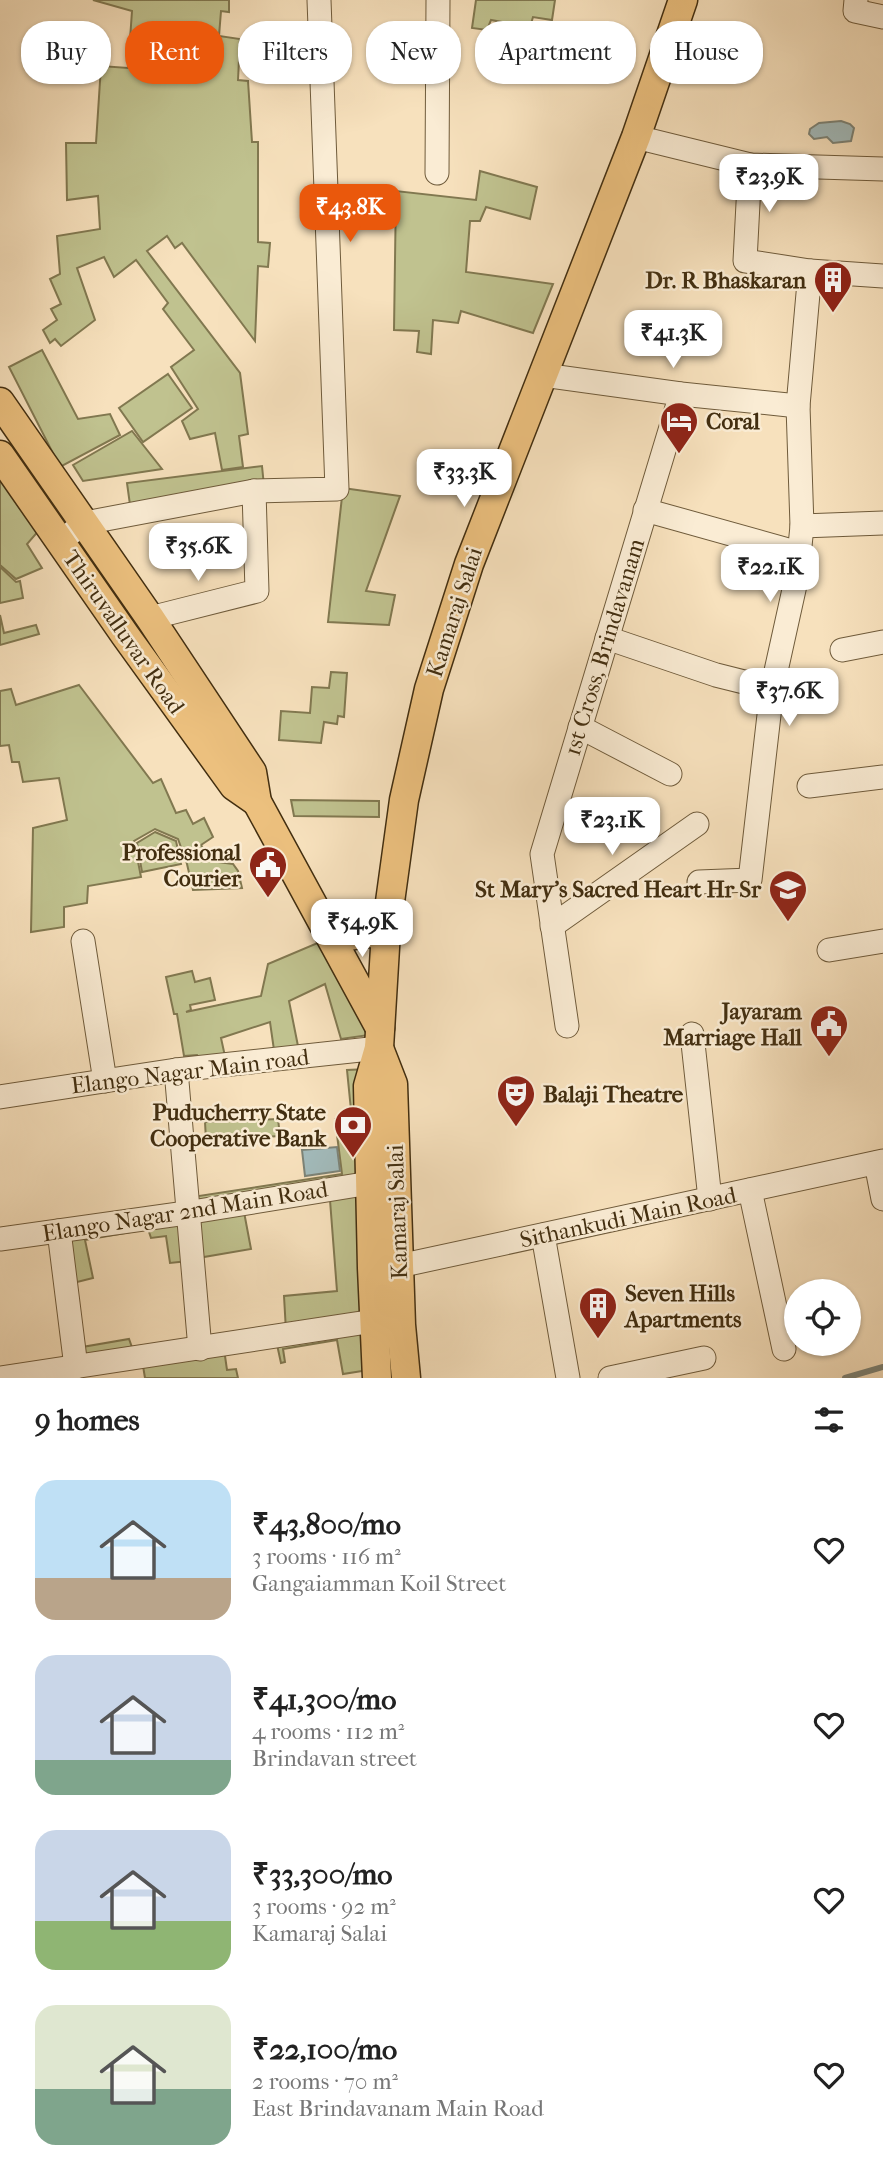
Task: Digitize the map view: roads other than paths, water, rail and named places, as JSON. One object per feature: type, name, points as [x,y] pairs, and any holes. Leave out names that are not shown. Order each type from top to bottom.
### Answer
[{"type":"main road","name":"Kamaraj Salai","points":[[406,1378],[370,1183],[368,1086],[380,1038],[386,932],[404,800],[429,689],[469,564],[636,137],[683,0]]},
{"type":"main road","name":"Thiruvalluvar Road","points":[[0,402],[150,618],[252,772],[257,802],[332,938],[380,1038]]},
{"type":"main road","name":"Thiruvalluvar Road","points":[[0,455],[234,786],[257,802]]},
{"type":"main road","points":[[332,938],[386,932]]},
{"type":"main road","name":"Kamaraj Salai","points":[[377,1378],[374,1321],[385,1267],[393,1084],[380,1038]]},
{"type":"street","points":[[60,541],[85,523],[254,491],[337,489],[319,0]]},
{"type":"street","points":[[438,0],[438,173]]},
{"type":"street","points":[[856,0],[855,11],[883,18]]},
{"type":"street","points":[[636,137],[750,165],[883,169]]},
{"type":"street","points":[[750,165],[745,261],[810,271],[883,276]]},
{"type":"street","points":[[699,882],[750,880],[772,689],[792,606],[802,526],[798,406],[810,271]]},
{"type":"street","points":[[543,375],[681,394],[798,406]]},
{"type":"street","name":"1st Cross, Brindavanam","points":[[567,1026],[542,854],[681,394]]},
{"type":"street","points":[[150,618],[257,590],[254,491]]},
{"type":"street","points":[[645,510],[799,554]]},
{"type":"street","points":[[802,526],[883,523]]},
{"type":"street","points":[[607,638],[716,675],[772,689]]},
{"type":"street","points":[[842,650],[883,642]]},
{"type":"street","points":[[580,727],[670,774]]},
{"type":"street","points":[[809,786],[883,777]]},
{"type":"street","points":[[552,926],[696,824]]},
{"type":"street","points":[[83,941],[105,1082]]},
{"type":"street","points":[[829,950],[883,941]]},
{"type":"street","points":[[692,1034],[710,1199]]},
{"type":"street","name":"Elango Nagar Main road","points":[[0,1097],[380,1038]]},
{"type":"street","points":[[176,1070],[186,1213],[200,1349]]},
{"type":"street","points":[[880,1162],[883,1199]]},
{"type":"street","name":"Sithankudi Main Road","points":[[385,1267],[880,1162]]},
{"type":"street","name":"Elango Nagar 2nd Main Road","points":[[0,1239],[186,1213],[370,1183]]},
{"type":"street","points":[[750,1190],[784,1349]]},
{"type":"street","points":[[59,1231],[76,1367]]},
{"type":"street","points":[[543,1235],[568,1378]]},
{"type":"street","points":[[1,1378],[374,1321]]},
{"type":"street","points":[[610,1378],[704,1359]]},
{"type":"water","points":[[841,121],[854,128],[851,141],[833,143],[827,137],[814,139],[809,134],[810,129],[819,123]]},
{"type":"water","points":[[337,1147],[340,1171],[305,1176],[302,1150]]},
{"type":"waterway","points":[[845,1378],[883,1367]]},
{"type":"place","name":"Dr. R Bhaskaran","points":[[833,314]]},
{"type":"place","name":"Coral","points":[[679,455]]},
{"type":"place","name":"Professional Courier","points":[[268,899]]},
{"type":"place","name":"St Mary's Sacred Heart Hr Sr","points":[[788,923]]},
{"type":"place","name":"Jayaram Marriage Hall","points":[[829,1058]]},
{"type":"place","name":"Balaji Theatre","points":[[516,1128]]},
{"type":"place","name":"Puducherry State Cooperative Bank","points":[[353,1159]]},
{"type":"place","name":"Seven Hills Apartments","points":[[598,1340]]}]
